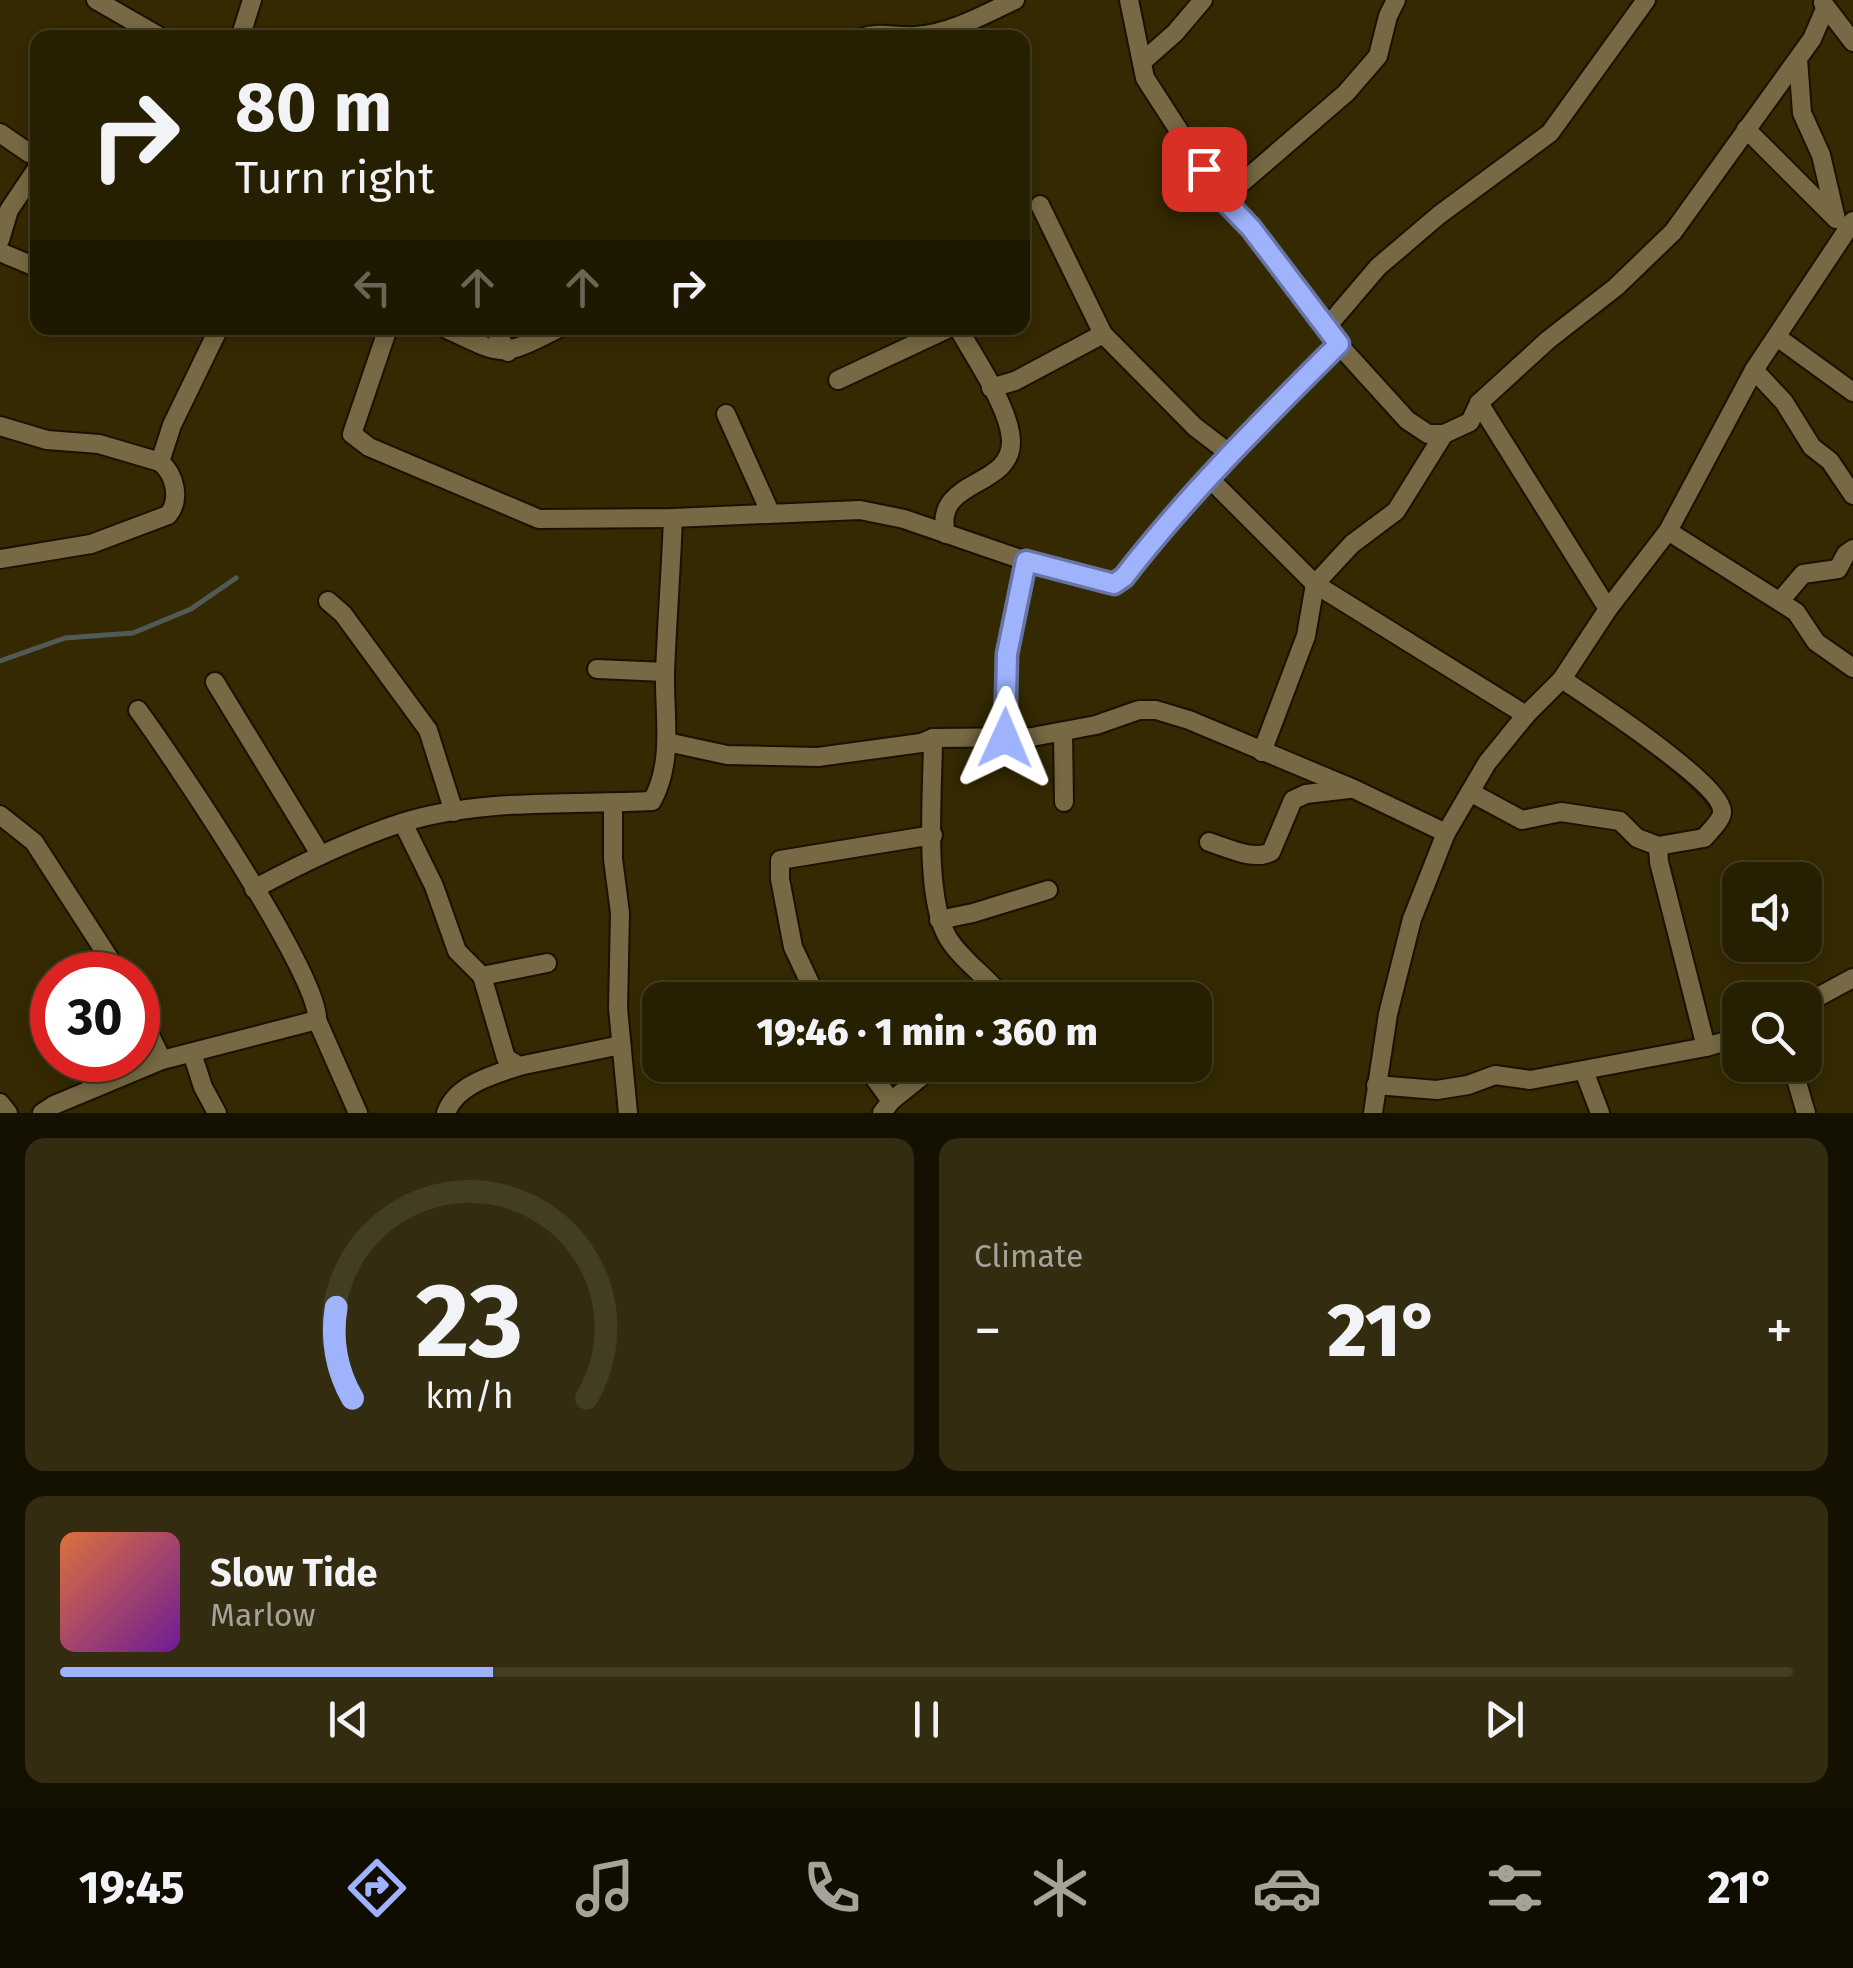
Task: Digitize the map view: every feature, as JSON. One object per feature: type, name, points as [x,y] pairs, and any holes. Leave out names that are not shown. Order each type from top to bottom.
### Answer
[{"type":"street","points":[[96,0],[128,30]]},
{"type":"street","points":[[243,30],[252,0]]},
{"type":"street","points":[[943,30],[1015,0]]},
{"type":"street","points":[[1129,0],[1145,78],[1223,199],[1251,228],[1339,344],[1407,420],[1428,434],[1444,434],[1470,422],[1479,403],[1548,340],[1616,287],[1673,232],[1812,39],[1823,4]]},
{"type":"street","points":[[1142,62],[1175,33],[1203,0]]},
{"type":"street","points":[[1223,199],[1346,92],[1378,56],[1396,0]]},
{"type":"street","points":[[1326,328],[1390,257],[1439,214],[1550,133],[1646,0]]},
{"type":"street","points":[[1823,4],[1853,42]]},
{"type":"street","points":[[1798,58],[1802,112],[1848,223]]},
{"type":"street","points":[[1746,129],[1848,223]]},
{"type":"street","points":[[0,133],[30,152]]},
{"type":"street","points":[[0,240],[9,210],[30,179]]},
{"type":"street","points":[[1040,205],[1104,334],[1195,427],[1229,453]]},
{"type":"street","points":[[1373,1113],[1388,1014],[1412,918],[1446,833],[1487,763],[1562,679],[1608,609],[1668,531],[1754,370],[1848,223]]},
{"type":"street","points":[[0,252],[30,265]]},
{"type":"street","points":[[991,388],[1015,381],[1104,334]]},
{"type":"street","points":[[160,462],[172,425],[216,335]]},
{"type":"street","points":[[386,335],[352,434],[369,447],[539,519],[860,510],[904,519],[1026,561],[1114,584],[1229,453],[1339,344]]},
{"type":"street","points":[[459,335],[486,348],[508,352],[544,335]]},
{"type":"street","points":[[498,335],[508,352]]},
{"type":"street","points":[[838,380],[934,335]]},
{"type":"street","points":[[946,534],[942,520],[954,497],[1002,466],[1010,454],[1011,437],[991,388],[962,335]]},
{"type":"street","points":[[1777,337],[1853,392]]},
{"type":"street","points":[[1754,370],[1784,402],[1812,447],[1830,460],[1853,495]]},
{"type":"street","points":[[1479,403],[1608,609]]},
{"type":"street","points":[[726,414],[770,512]]},
{"type":"street","points":[[0,426],[47,440],[99,444],[160,462],[174,482],[174,509],[168,515],[91,544],[0,559]]},
{"type":"street","points":[[1262,752],[1306,636],[1315,584],[1352,544],[1396,511],[1444,434]]},
{"type":"street","points":[[1210,479],[1315,584],[1526,715]]},
{"type":"street","points":[[254,889],[320,854],[403,822],[454,812],[652,802],[659,789],[667,742],[665,672],[672,518]]},
{"type":"street","points":[[1668,531],[1796,612],[1816,642],[1853,668]]},
{"type":"street","points":[[1780,601],[1803,574],[1838,568],[1853,548]]},
{"type":"street","points":[[1005,738],[1007,654],[1026,561]]},
{"type":"street","points":[[328,600],[374,654],[428,730],[454,812]]},
{"type":"street","points":[[597,669],[665,672]]},
{"type":"street","points":[[1470,792],[1522,820],[1561,812],[1620,821],[1637,838],[1658,846],[1704,838],[1722,816],[1722,807],[1692,771],[1562,679]]},
{"type":"street","points":[[216,682],[320,854]]},
{"type":"street","points":[[138,710],[172,756],[314,994],[317,1020],[358,1113]]},
{"type":"street","points":[[667,742],[726,755],[818,757],[933,738],[1005,738],[1063,732],[1140,710],[1156,710],[1354,789],[1446,833]]},
{"type":"street","points":[[1063,732],[1064,802]]},
{"type":"street","points":[[933,738],[934,886],[940,920],[949,941],[989,982]]},
{"type":"street","points":[[1306,794],[1307,770]]},
{"type":"street","points":[[1208,842],[1256,857],[1266,856],[1293,800],[1306,794],[1354,789]]},
{"type":"street","points":[[614,803],[613,860],[620,913],[618,1008],[628,1113]]},
{"type":"street","points":[[0,815],[34,842],[105,952]]},
{"type":"street","points":[[403,822],[434,886],[457,951],[482,976],[506,1058],[519,1066]]},
{"type":"street","points":[[809,982],[793,948],[780,860],[933,835]]},
{"type":"street","points":[[1658,846],[1706,1047]]},
{"type":"street","points":[[940,920],[1048,890]]},
{"type":"street","points":[[482,976],[547,962]]},
{"type":"street","points":[[1822,995],[1853,978]]},
{"type":"street","points":[[42,1113],[162,1060],[317,1020]]},
{"type":"street","points":[[1376,1086],[1437,1090],[1468,1086],[1495,1076],[1530,1080],[1722,1042]]},
{"type":"street","points":[[446,1113],[449,1103],[482,1079],[519,1066],[621,1045]]},
{"type":"street","points":[[192,1053],[217,1113]]},
{"type":"street","points":[[160,1056],[162,1060]]},
{"type":"street","points":[[1584,1071],[1600,1113]]},
{"type":"street","points":[[874,1082],[887,1107],[916,1082]]},
{"type":"street","points":[[1797,1082],[1806,1113]]},
{"type":"street","points":[[0,1103],[8,1113]]},
{"type":"waterway","points":[[0,661],[65,638],[133,633],[191,609],[236,578]]},
{"type":"route","points":[[1005,738],[1007,654],[1026,561],[1114,584],[1229,453],[1339,344],[1251,228],[1223,199],[1204,169]]}]
